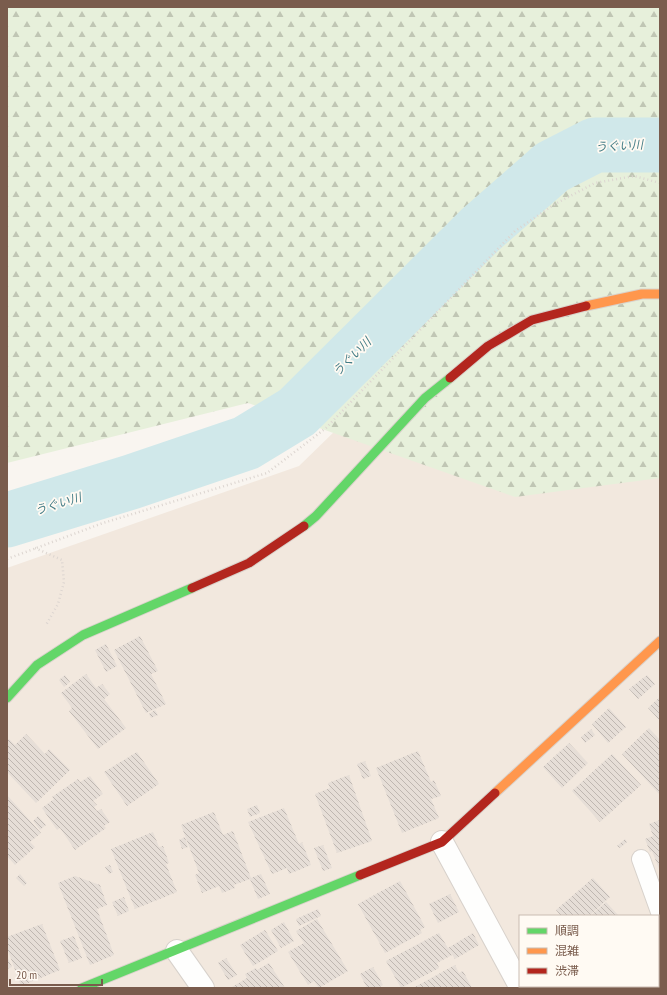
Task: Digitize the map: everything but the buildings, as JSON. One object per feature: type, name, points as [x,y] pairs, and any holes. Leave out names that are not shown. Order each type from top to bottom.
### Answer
[{"type":"street","points":[[7,698],[37,665],[83,635],[249,563],[288,538],[316,516],[425,398],[488,346],[532,320],[592,304],[642,294],[660,294]]},
{"type":"street","points":[[82,988],[177,951],[442,842],[660,640]]},
{"type":"street","points":[[442,842],[519,986]]},
{"type":"street","points":[[177,951],[203,988]]},
{"type":"lane","points":[[641,859],[660,912]]},
{"type":"path","points":[[7,559],[103,523],[267,474],[326,428],[515,232],[555,204],[596,183],[634,176],[660,182]]},
{"type":"path","points":[[35,548],[62,560],[64,582],[58,604],[32,646],[37,665]]},
{"type":"shaded area","points":[[660,202],[660,988],[7,988],[7,568],[299,466],[530,241]]},
{"type":"green space","points":[[7,7],[660,7],[660,478],[515,497],[248,403],[7,463]]},
{"type":"waterway","name":"うぐい川","points":[[7,520],[131,482],[246,443],[297,412],[480,230],[552,167],[595,145],[660,145]]},
{"type":"traffic: fast","points":[[304,526],[316,516],[425,398],[450,378]]},
{"type":"traffic: fast","points":[[7,698],[37,665],[83,635],[192,588]]},
{"type":"traffic: fast","points":[[82,988],[360,875]]},
{"type":"traffic: slow","points":[[586,306],[642,294],[660,294]]},
{"type":"traffic: slow","points":[[495,793],[660,641]]},
{"type":"traffic: jam","points":[[450,378],[488,346],[532,320],[586,306]]},
{"type":"traffic: jam","points":[[192,588],[249,563],[304,526]]},
{"type":"traffic: jam","points":[[360,875],[442,842],[495,793]]}]
